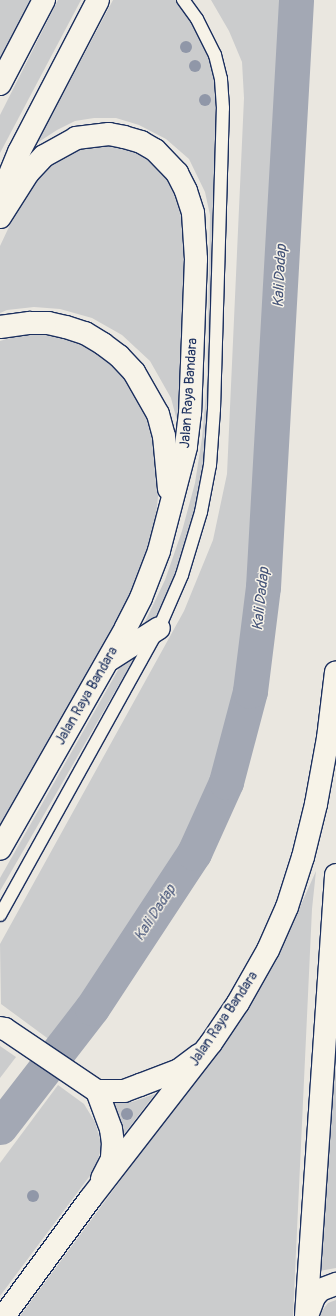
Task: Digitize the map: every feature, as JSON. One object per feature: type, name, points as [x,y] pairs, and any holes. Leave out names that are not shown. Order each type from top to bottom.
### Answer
[{"type":"street","points":[[0,84],[44,0]]},
{"type":"street","points":[[0,199],[19,152],[98,0]]},
{"type":"street","name":"Jalan Raya Bandara","points":[[0,217],[28,173],[44,156],[76,138],[109,134],[141,142],[166,160],[177,173],[186,191],[193,213],[195,236],[190,413],[186,447],[170,514],[141,598],[107,662],[0,849]]},
{"type":"street","points":[[0,327],[30,323],[48,323],[85,333],[119,356],[134,372],[158,414],[164,436],[168,462],[170,514]]},
{"type":"street","points":[[107,662],[159,628]]},
{"type":"street","name":"Jalan Raya Bandara","points":[[4,1316],[90,1199],[211,1043],[238,1003],[268,950],[287,907],[303,857],[316,804],[328,738],[336,672]]},
{"type":"street","points":[[306,1316],[336,875]]},
{"type":"street","points":[[4,1029],[93,1089],[124,1091],[179,1070],[194,1059],[211,1043]]},
{"type":"street","points":[[90,1199],[112,1159],[111,1129],[93,1089]]},
{"type":"street","points":[[306,1316],[310,1305],[320,1290],[336,1284]]},
{"type":"lane","points":[[0,915],[159,628],[182,575],[201,512],[210,465],[214,409],[223,108],[221,79],[215,55],[208,38],[197,19],[183,0]]},
{"type":"shaded area","points":[[0,0],[32,0],[0,61]]},
{"type":"shaded area","points":[[58,0],[81,0],[0,153],[0,115]]},
{"type":"shaded area","points":[[113,0],[177,0],[193,21],[211,58],[220,109],[208,438],[201,486],[189,533],[172,583],[149,630],[144,624],[165,580],[182,531],[195,483],[202,438],[207,382],[210,215],[205,192],[189,159],[166,139],[139,125],[116,118],[94,118],[75,121],[57,130],[37,143]]},
{"type":"shaded area","points":[[211,0],[291,0],[258,587],[246,689],[221,780],[189,849],[89,999],[54,1043],[1,1004],[0,944],[184,611],[213,540],[227,474],[244,98],[242,62],[229,31]]},
{"type":"shaded area","points":[[89,145],[114,146],[136,152],[154,165],[170,183],[181,207],[186,236],[181,436],[171,398],[150,361],[122,335],[92,318],[60,309],[34,307],[7,310],[0,313],[0,246],[24,195],[42,170],[67,152]]},
{"type":"shaded area","points":[[20,335],[56,335],[85,344],[114,363],[139,396],[154,426],[160,480],[155,523],[133,593],[0,835],[0,341]]},
{"type":"shaded area","points":[[136,655],[0,891],[0,878],[122,663]]},
{"type":"shaded area","points":[[316,871],[312,909],[293,1316],[20,1316],[177,1104],[213,1059],[257,991],[291,927]]},
{"type":"shaded area","points":[[336,956],[336,1268],[319,1271]]},
{"type":"shaded area","points":[[0,1046],[16,1057],[0,1078]]},
{"type":"shaded area","points":[[58,1085],[84,1104],[95,1122],[102,1146],[92,1173],[0,1296],[0,1163]]},
{"type":"shaded area","points":[[155,1094],[121,1138],[120,1120],[115,1106],[107,1097],[132,1102]]},
{"type":"shaded area","points":[[336,1300],[336,1316],[318,1316],[328,1303]]},
{"type":"waterway","name":"Kali Dadap","points":[[0,1127],[92,1008],[194,853],[226,782],[250,691],[263,587],[296,0]]}]
